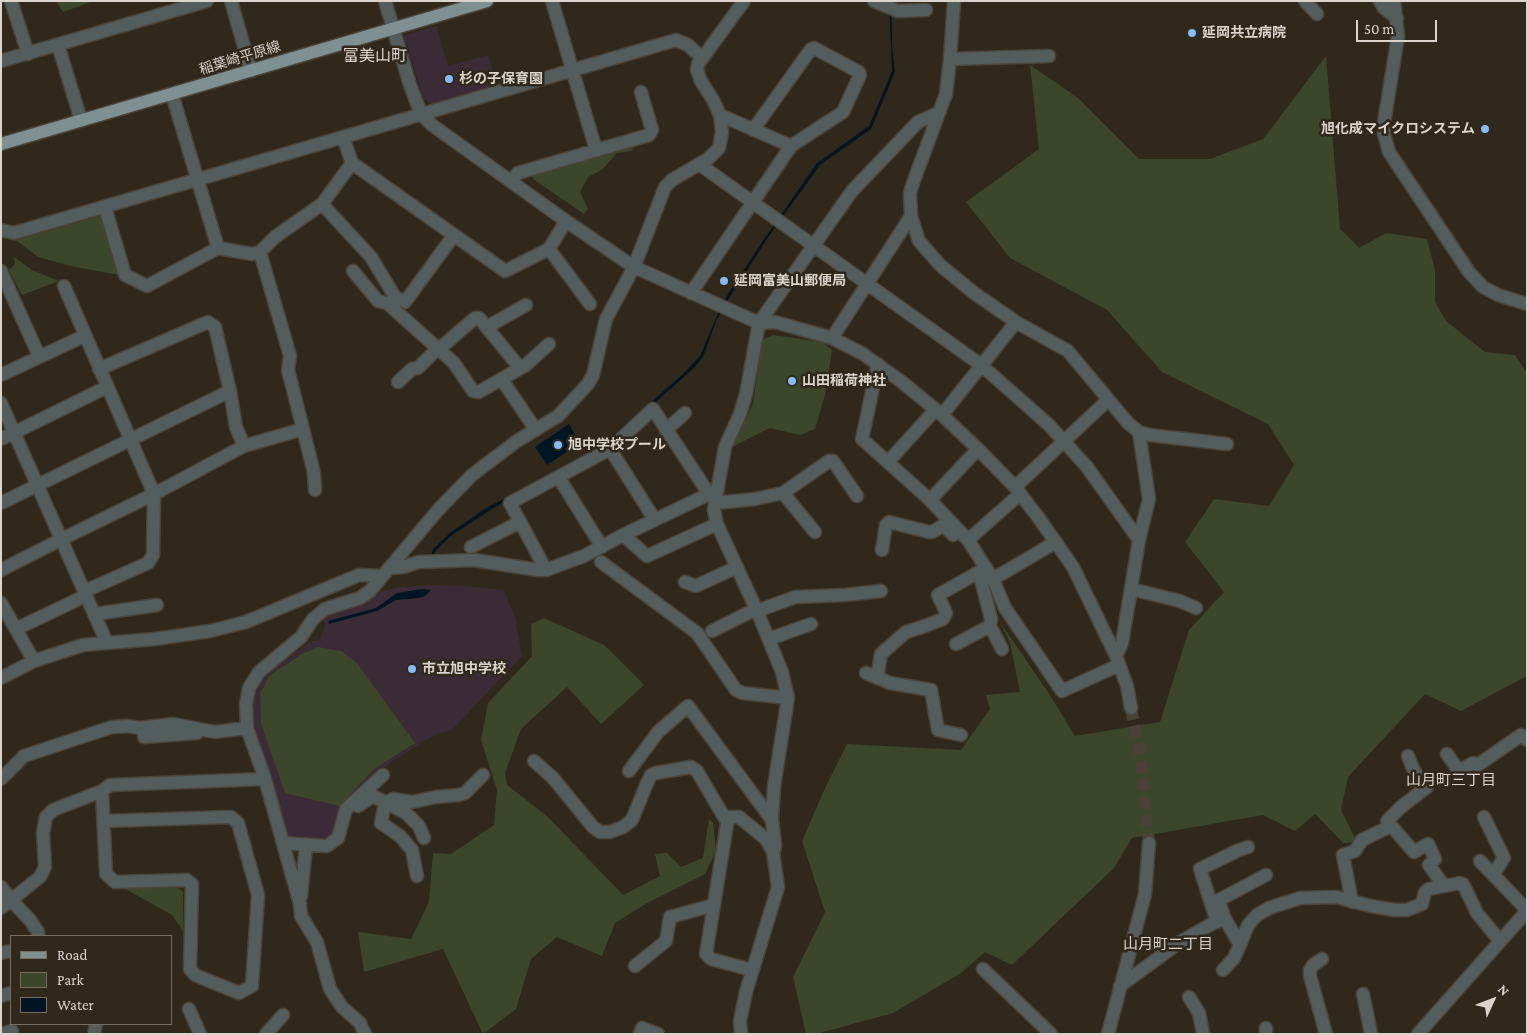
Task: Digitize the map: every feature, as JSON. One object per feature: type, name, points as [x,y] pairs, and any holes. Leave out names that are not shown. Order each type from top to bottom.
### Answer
[{"type":"main road","name":"稲葉崎平原線","points":[[1,144],[488,1]]},
{"type":"street","points":[[10,1],[28,54]]},
{"type":"street","points":[[1,62],[207,1]]},
{"type":"street","points":[[231,1],[251,70]]},
{"type":"street","points":[[384,1],[421,114],[432,125],[634,267],[759,323],[775,322],[832,338],[863,354],[938,412],[978,449],[1018,491],[1073,567],[1118,660],[1127,686],[1131,708]]},
{"type":"street","points":[[552,1],[596,150]]},
{"type":"street","points":[[300,904],[265,779],[247,728],[246,704],[249,688],[259,672],[301,637],[313,619],[325,610],[360,598],[370,591],[438,510],[472,475],[517,441],[558,416],[588,384],[593,375],[606,319],[634,267],[668,184],[708,159],[719,148],[722,132],[720,115],[697,70],[701,57],[744,1]]},
{"type":"street","points":[[954,1],[946,94],[911,188],[911,216],[920,241],[940,265],[974,293],[1016,322],[1068,351],[1128,423],[1139,432],[1227,444]]},
{"type":"street","points":[[1306,1],[1317,14]]},
{"type":"street","points":[[1380,1],[1384,8],[1397,18]]},
{"type":"street","points":[[1394,1],[1398,36],[1384,123],[1384,134],[1389,152],[1469,272],[1483,286],[1498,295],[1527,304]]},
{"type":"street","points":[[884,6],[898,11],[926,10]]},
{"type":"street","points":[[1,230],[14,233],[676,40],[688,45],[701,57]]},
{"type":"street","points":[[58,45],[81,120]]},
{"type":"street","points":[[691,293],[790,146],[843,112],[860,76],[858,72],[814,48],[810,50],[753,130]]},
{"type":"street","points":[[950,59],[1049,56]]},
{"type":"street","points":[[511,181],[518,172],[649,135],[652,130],[641,92]]},
{"type":"street","points":[[172,94],[218,248]]},
{"type":"street","points":[[773,852],[775,845],[772,820],[774,786],[788,698],[782,672],[769,639],[717,524],[713,498],[725,447],[740,414],[746,394],[759,323],[852,191],[918,122],[938,114]]},
{"type":"street","points":[[720,115],[790,146]]},
{"type":"street","points":[[343,137],[352,163],[505,271],[549,249],[566,221]]},
{"type":"street","points":[[105,207],[125,276],[147,286],[218,248],[252,254],[260,252],[275,238],[322,204],[352,163]]},
{"type":"street","points":[[699,164],[981,365],[1016,395],[1064,441],[1102,488],[1139,540]]},
{"type":"street","points":[[322,204],[371,257],[395,297],[404,302],[454,235]]},
{"type":"street","points":[[832,338],[911,216]]},
{"type":"street","points":[[549,249],[590,304]]},
{"type":"street","points":[[260,252],[290,356],[288,370],[314,473],[315,490]]},
{"type":"street","points":[[353,271],[378,301],[387,303],[454,363],[473,391],[479,392],[502,380],[526,365],[549,344]]},
{"type":"street","points":[[1,272],[39,356]]},
{"type":"street","points":[[16,629],[148,563],[153,555],[154,494],[84,336],[64,286]]},
{"type":"street","points":[[487,327],[526,305]]},
{"type":"street","points":[[398,382],[412,369],[418,368],[475,318],[480,318],[520,368]]},
{"type":"street","points":[[99,369],[208,322],[215,327],[230,391],[236,427],[244,446]]},
{"type":"street","points":[[888,462],[981,365],[1016,322]]},
{"type":"street","points":[[1,375],[84,336]]},
{"type":"street","points":[[878,364],[862,439],[930,500],[968,540],[993,579],[1005,608],[1062,691],[1118,660],[1139,540],[1149,499],[1139,432]]},
{"type":"street","points":[[502,380],[536,430]]},
{"type":"street","points":[[1,439],[107,387]]},
{"type":"street","points":[[1,503],[230,391]]},
{"type":"street","points":[[968,540],[1018,491],[1064,441],[1108,400]]},
{"type":"street","points":[[1,403],[96,614],[107,643]]},
{"type":"street","points":[[546,570],[510,503],[610,449],[653,409],[713,498]]},
{"type":"street","points":[[666,430],[685,413]]},
{"type":"street","points":[[1,570],[62,538],[154,494],[244,446],[303,429]]},
{"type":"street","points":[[610,449],[655,520]]},
{"type":"street","points":[[930,500],[978,449]]},
{"type":"street","points":[[1,678],[34,661],[82,646],[155,639],[210,631],[246,622],[359,575],[385,572],[419,562],[474,560],[546,570],[584,556],[655,520],[713,498],[755,499],[783,493],[829,461],[833,461],[857,496]]},
{"type":"street","points":[[559,478],[602,547]]},
{"type":"street","points":[[783,493],[815,532]]},
{"type":"street","points":[[471,548],[520,522]]},
{"type":"street","points":[[882,550],[886,525],[889,522],[929,532],[944,525],[968,551],[998,608],[1005,608]]},
{"type":"street","points":[[623,535],[647,556],[717,524]]},
{"type":"street","points":[[993,579],[1056,542]]},
{"type":"street","points":[[601,562],[696,633],[736,690],[743,693],[788,698]]},
{"type":"street","points":[[685,582],[696,586],[738,567]]},
{"type":"street","points":[[979,572],[991,619],[990,626],[1002,649]]},
{"type":"street","points":[[961,735],[938,730],[931,690],[890,683],[872,676],[881,654],[906,632],[943,618],[946,613],[938,595],[979,572]]},
{"type":"street","points":[[1131,589],[1196,608]]},
{"type":"street","points":[[712,631],[757,610],[795,597],[882,591]]},
{"type":"street","points":[[1,603],[34,661]]},
{"type":"street","points":[[96,614],[157,605]]},
{"type":"street","points":[[769,639],[811,624]]},
{"type":"street","points":[[956,644],[990,626]]},
{"type":"street","points":[[629,771],[658,732],[688,706],[772,820]]},
{"type":"street","points":[[1,778],[24,756],[112,728],[129,726],[139,728],[173,724],[215,732]]},
{"type":"street","points":[[144,737],[247,728]]},
{"type":"street","points":[[1446,754],[1459,771],[1473,763],[1478,765],[1521,735],[1527,740]]},
{"type":"street","points":[[1408,756],[1414,771],[1427,788],[1388,821],[1414,852],[1428,844],[1435,859],[1428,865],[1444,886]]},
{"type":"street","points":[[534,761],[553,778],[593,827],[600,832],[610,832],[623,827],[632,820],[652,775],[692,767],[697,771],[724,817],[739,817],[766,839],[773,852],[778,887],[752,970],[740,1022],[741,1034]]},
{"type":"street","points":[[283,843],[327,846],[338,838],[346,809],[384,775]]},
{"type":"street","points":[[385,803],[393,799],[412,802],[458,795],[465,793],[483,775]]},
{"type":"street","points":[[6,904],[40,877],[45,867],[43,833],[46,817],[53,810],[102,791],[110,785],[265,779]]},
{"type":"street","points":[[102,791],[106,874],[115,882],[187,880],[192,884],[190,969],[195,975],[239,993],[252,986],[258,895],[238,823],[231,817],[104,821]]},
{"type":"street","points":[[346,809],[358,807],[373,796],[406,813],[419,826],[424,838]]},
{"type":"street","points":[[385,803],[381,823],[400,836],[412,850],[417,876]]},
{"type":"street","points":[[1484,817],[1504,858],[1493,875]]},
{"type":"street","points":[[728,818],[706,954],[711,959],[752,970]]},
{"type":"street","points":[[1352,902],[1344,855],[1355,851],[1362,840],[1391,826]]},
{"type":"street","points":[[1108,1034],[1145,894],[1149,843]]},
{"type":"street","points":[[306,845],[300,904],[301,916],[318,942],[330,989],[342,1007],[360,1023],[365,1034]]},
{"type":"street","points":[[1240,944],[1220,920],[1200,869],[1248,847]]},
{"type":"street","points":[[1418,1034],[1527,911],[1480,862]]},
{"type":"street","points":[[1220,920],[1219,900],[1266,875]]},
{"type":"street","points":[[1223,970],[1234,958],[1248,925],[1257,915],[1269,908],[1300,898],[1336,897],[1386,909],[1407,910],[1422,904],[1425,892],[1460,883],[1463,884],[1477,913],[1500,941]]},
{"type":"street","points":[[1,887],[6,904],[30,920],[38,935]]},
{"type":"street","points":[[635,966],[666,941],[670,917],[714,905]]},
{"type":"street","points":[[1120,986],[1180,942],[1220,920]]},
{"type":"street","points":[[1322,959],[1310,970],[1310,976],[1326,1034]]},
{"type":"street","points":[[983,969],[1052,1034]]},
{"type":"street","points":[[1363,994],[1371,1034]]},
{"type":"street","points":[[1189,997],[1199,1013],[1203,1034]]},
{"type":"street","points":[[189,1009],[200,1034]]},
{"type":"street","points":[[266,1034],[283,1015]]},
{"type":"street","points":[[640,1034],[642,1028],[658,1034]]},
{"type":"shaded area","points":[[436,26],[448,66],[488,55],[498,86],[434,105],[424,100],[404,36]]},
{"type":"shaded area","points":[[429,585],[504,590],[515,618],[522,656],[451,731],[438,733],[388,764],[343,807],[335,835],[328,840],[287,838],[254,723],[255,691],[261,680],[278,664],[312,641],[320,640],[325,627],[323,617],[333,611],[360,602],[383,591]]},
{"type":"green space","points":[[56,1],[93,1],[63,12]]},
{"type":"green space","points":[[1326,56],[1340,229],[1359,248],[1386,233],[1427,239],[1435,270],[1435,302],[1446,321],[1485,352],[1515,355],[1527,373],[1527,676],[1461,711],[1425,694],[1348,777],[1341,810],[1357,842],[1343,843],[1315,814],[1295,831],[1263,815],[1132,838],[1114,868],[1012,965],[985,952],[961,973],[893,1013],[816,1034],[806,1034],[793,977],[825,912],[802,841],[847,744],[961,750],[990,709],[986,695],[1020,692],[1010,643],[1000,622],[1050,695],[1075,736],[1160,722],[1189,630],[1224,592],[1185,542],[1214,499],[1269,506],[1294,465],[1268,424],[1162,372],[1107,310],[1010,258],[966,202],[1039,149],[1030,65],[1077,97],[1139,159],[1210,159],[1263,139]]},
{"type":"green space","points":[[635,144],[632,151],[617,153],[603,169],[588,177],[580,192],[588,209],[584,214],[533,179],[532,172]]},
{"type":"green space","points":[[100,216],[119,275],[71,266],[38,257],[16,240]]},
{"type":"green space","points":[[14,257],[32,270],[59,281],[22,295],[9,270],[15,264]]},
{"type":"green space","points":[[773,335],[822,342],[832,350],[825,395],[815,429],[800,435],[770,428],[732,447],[753,404],[762,340]]},
{"type":"green space","points":[[544,618],[604,645],[644,685],[601,724],[567,687],[521,729],[505,773],[507,785],[547,816],[623,895],[660,876],[655,854],[667,853],[681,867],[703,858],[709,819],[713,823],[716,851],[705,874],[647,903],[615,923],[602,956],[557,937],[531,959],[516,1009],[483,1034],[443,949],[364,972],[358,932],[411,939],[429,902],[433,853],[451,854],[494,825],[497,790],[481,740],[488,703],[532,656],[531,624]]},
{"type":"green space","points":[[318,647],[341,651],[357,663],[415,743],[374,769],[339,806],[285,793],[261,724],[260,693],[270,675],[302,654]]},
{"type":"green space","points":[[122,887],[177,887],[183,892],[183,931],[172,915]]},
{"type":"water","points":[[889,1],[892,1],[892,45],[895,72],[871,129],[820,165],[769,236],[726,303],[717,319],[703,357],[694,368],[613,440],[492,509],[452,535],[436,550],[434,555],[431,555],[433,549],[450,533],[483,510],[602,445],[683,374],[700,356],[723,302],[817,163],[869,126],[892,71]]},
{"type":"water","name":"旭中学校プール","points":[[569,424],[580,443],[547,465],[535,447]]},
{"type":"water","points":[[422,589],[431,590],[425,596],[419,598],[396,600],[377,611],[329,624],[328,621],[376,608],[397,593]]},
{"type":"tunnel","points":[[1131,708],[1140,753],[1149,843]]},
{"type":"place","name":"延岡共立病院","points":[[1192,33]]},
{"type":"place","name":"杉の子保育園","points":[[449,79]]},
{"type":"place","name":"旭化成マイクロシステム","points":[[1485,129]]},
{"type":"place","name":"延岡富美山郵便局","points":[[724,281]]},
{"type":"place","name":"山田稲荷神社","points":[[792,381]]},
{"type":"place","name":"旭中学校プール","points":[[558,445]]},
{"type":"place","name":"市立旭中学校","points":[[412,669]]},
{"type":"district","name":"富美山町","points":[[375,56]]},
{"type":"district","name":"山月町三丁目","points":[[1451,780]]},
{"type":"district","name":"山月町二丁目","points":[[1168,944]]}]
